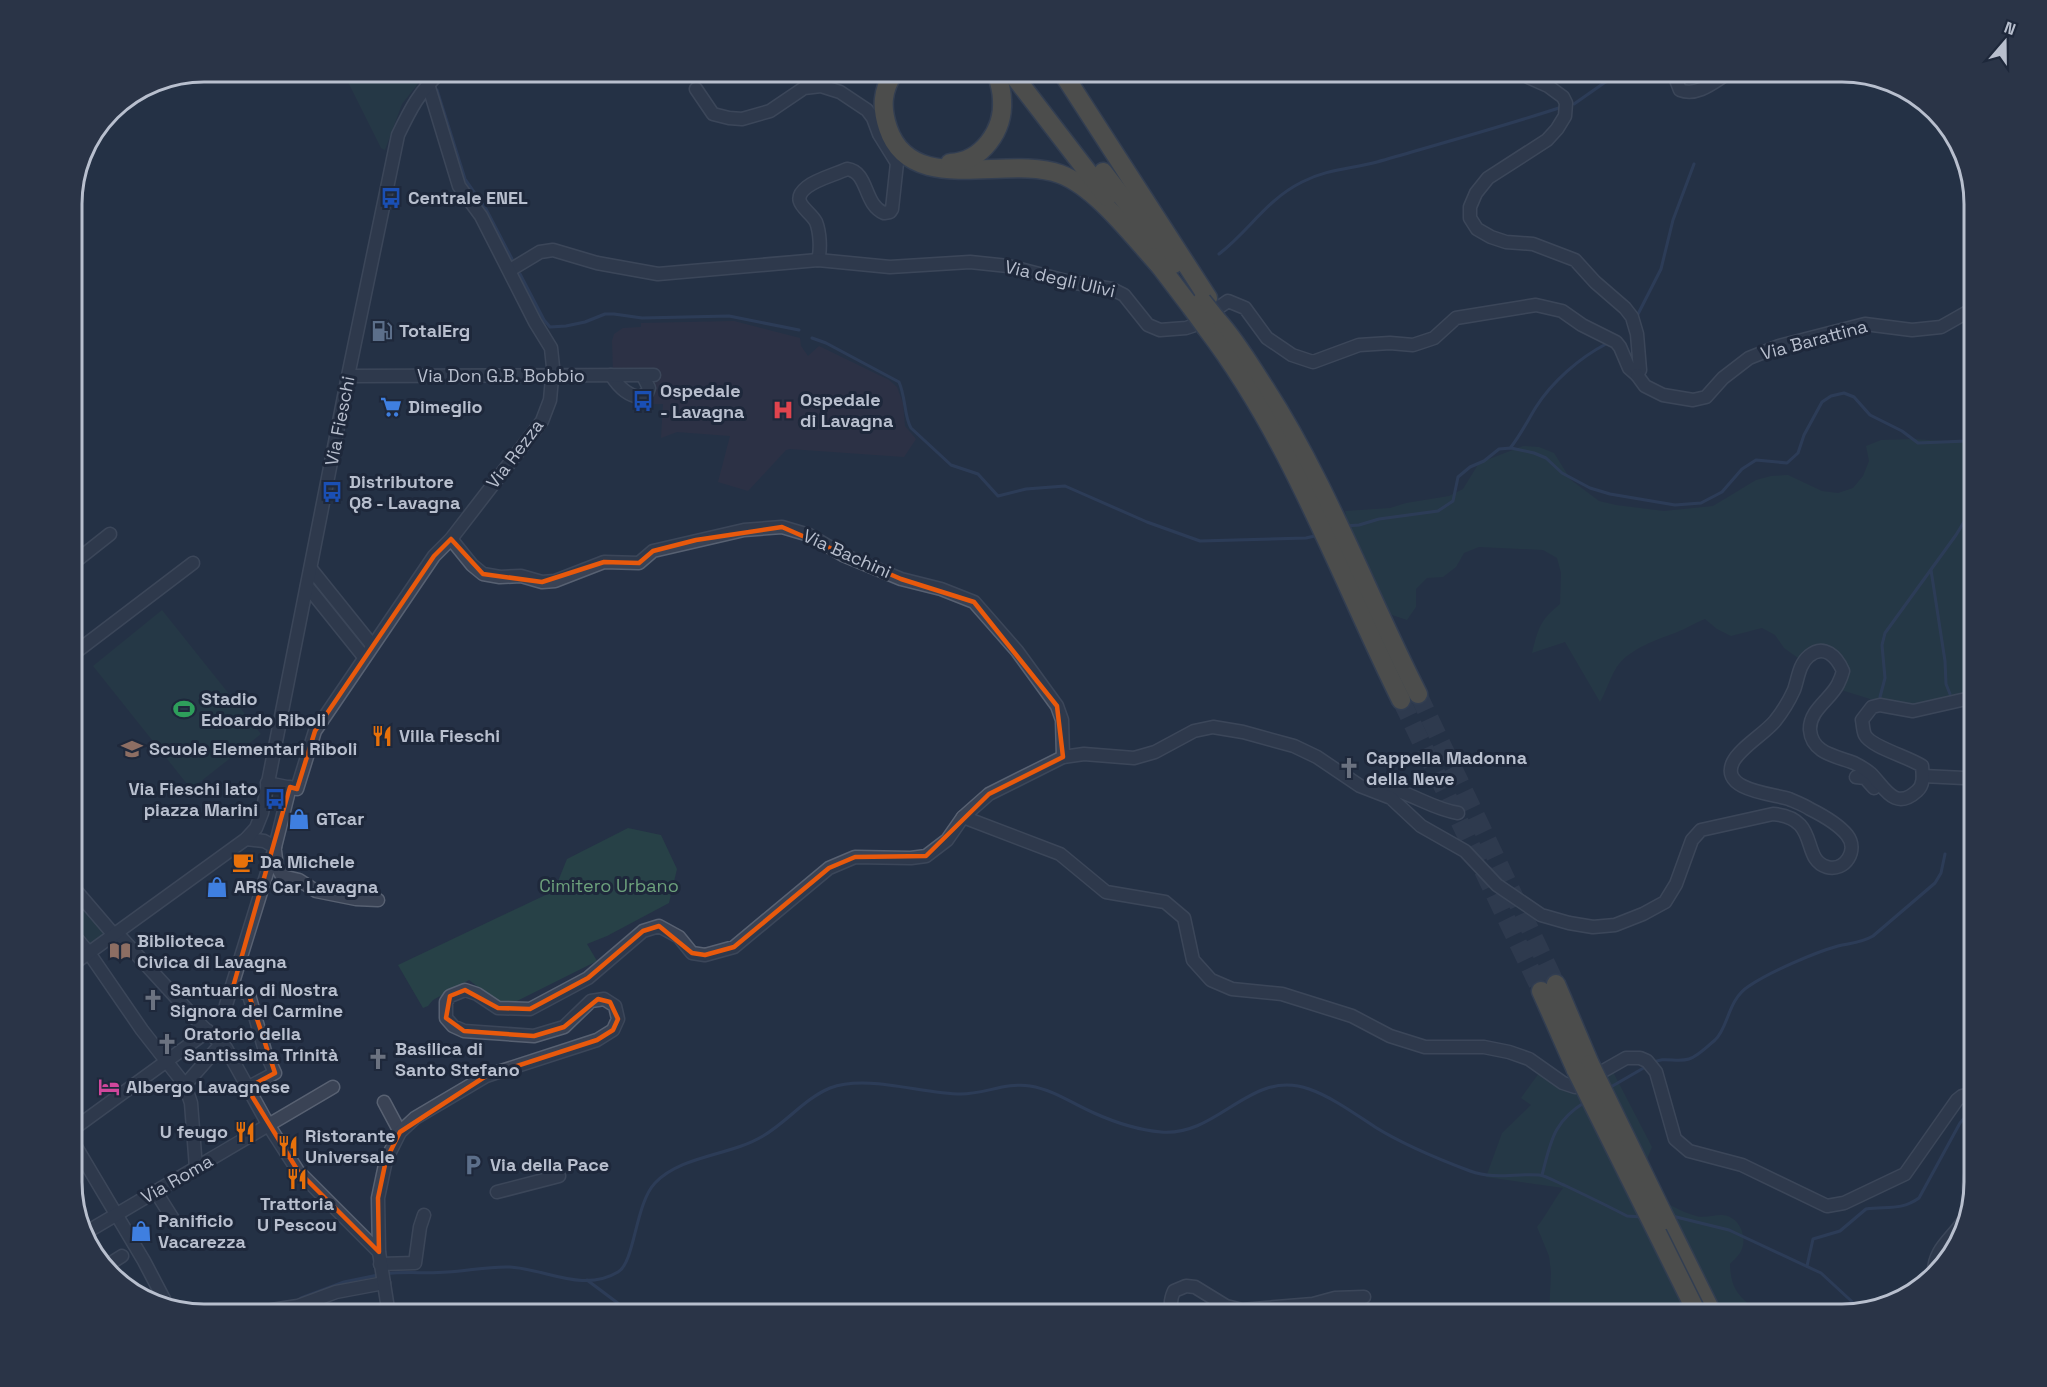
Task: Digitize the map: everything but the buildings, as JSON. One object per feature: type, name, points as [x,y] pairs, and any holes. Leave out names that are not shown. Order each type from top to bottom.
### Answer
[{"type":"highway","points":[[889,82],[883,93],[884,117],[890,136],[899,151],[916,163],[934,169],[1041,169],[1060,174],[1079,183],[1160,266],[1200,302]]},
{"type":"highway","points":[[890,136],[915,156],[934,163],[958,162],[971,157],[987,146],[1001,117],[1002,100],[998,82]]},
{"type":"highway","points":[[1019,82],[1160,266]]},
{"type":"highway","points":[[1035,82],[1218,325],[1238,358],[1282,414],[1318,481],[1379,636],[1401,700]]},
{"type":"highway","points":[[1068,82],[1200,302]]},
{"type":"highway","points":[[1379,636],[1418,694]]},
{"type":"highway","points":[[1548,988],[1693,1304]]},
{"type":"highway","points":[[1583,1067],[1707,1304]]},
{"type":"street","points":[[1539,82],[1563,97],[1566,103],[1565,116],[1547,140],[1488,178],[1476,193],[1470,207],[1470,218],[1477,229],[1491,237],[1506,242],[1533,244],[1575,260],[1632,317],[1640,369],[1636,375]]},
{"type":"street","points":[[1677,82],[1680,90],[1688,93],[1698,91],[1713,82]]},
{"type":"street","name":"Via Rezza","points":[[290,787],[297,789],[315,731],[372,645],[434,556],[451,539],[542,421],[550,400],[551,348],[535,322],[481,216],[459,186],[428,84]]},
{"type":"street","name":"Via Fieschi","points":[[246,839],[256,828],[262,813],[348,376],[399,135],[412,105],[428,84]]},
{"type":"street","points":[[696,89],[713,114],[729,118],[742,119],[770,111],[804,88],[821,86],[840,92],[867,110],[873,118],[897,163],[892,209],[884,213],[873,207],[854,170],[846,170],[808,186],[801,193],[800,201],[802,208],[816,223],[820,252],[818,260]]},
{"type":"street","name":"Via degli Ulivi","points":[[510,270],[540,252],[553,250],[597,263],[658,274],[818,260],[890,267],[970,262],[1008,266],[1070,282],[1112,289],[1124,295],[1148,325],[1160,330],[1192,326],[1228,301],[1245,308],[1267,338],[1292,355],[1313,362],[1359,345],[1390,343],[1413,345],[1434,338],[1456,318],[1536,305],[1562,311],[1582,325],[1616,342],[1629,368],[1636,375]]},
{"type":"street","name":"Via Barattina","points":[[1636,375],[1646,386],[1663,394],[1693,400],[1706,397],[1723,378],[1749,358],[1779,346],[1865,324],[1912,330],[1941,327],[1964,314]]},
{"type":"street","name":"Via Don G.B. Bobbio","points":[[348,376],[552,376],[611,375],[648,375],[649,388],[644,396],[636,397],[621,388],[611,375]]},
{"type":"street","name":"Via Bachini","points":[[451,539],[483,574],[500,577],[521,576],[542,582],[555,581],[604,562],[639,563],[653,550],[744,530],[782,527],[808,535],[843,555],[901,579],[941,589],[974,602],[1017,651],[1057,706],[1062,720],[1063,758]]},
{"type":"street","points":[[83,555],[110,534]]},
{"type":"street","points":[[83,647],[193,563]]},
{"type":"street","points":[[311,569],[372,645]]},
{"type":"street","points":[[307,586],[364,657]]},
{"type":"street","points":[[387,1304],[382,1269],[378,1198],[386,1160],[400,1132],[415,1118],[486,1076],[597,1040],[613,1030],[618,1018],[618,1012],[610,1002],[598,999],[591,1001],[564,1027],[534,1036],[464,1031],[453,1026],[446,1018],[446,1002],[450,996],[465,990],[477,994],[498,1008],[530,1009],[588,978],[643,931],[659,926],[679,938],[692,953],[705,955],[734,947],[829,868],[855,857],[926,856],[947,840],[963,817],[989,794],[1063,758],[1084,754],[1134,758],[1155,752],[1194,731],[1214,727],[1243,732],[1294,746],[1317,757],[1360,786],[1391,798],[1421,826],[1465,851],[1497,885],[1541,915],[1593,927],[1615,925],[1665,902],[1676,884],[1692,840],[1701,830],[1773,814],[1784,815],[1794,819],[1802,827],[1808,836],[1816,861],[1835,868],[1847,861],[1851,854],[1850,840],[1839,828],[1810,808],[1788,799],[1752,791],[1739,784],[1732,774],[1731,765],[1735,758],[1780,715],[1795,688],[1800,669],[1809,656],[1819,651],[1829,652],[1838,659],[1843,671],[1838,685],[1813,716],[1810,729],[1814,741],[1824,753],[1862,767],[1892,797],[1903,799],[1912,796],[1921,787],[1922,766],[1873,743],[1865,736],[1862,720],[1872,707],[1880,705],[1913,711],[1964,699]]},
{"type":"street","points":[[1923,776],[1964,778]]},
{"type":"street","points":[[1856,777],[1865,778],[1873,788],[1885,790]]},
{"type":"street","points":[[226,1005],[275,847],[290,787],[267,783]]},
{"type":"street","points":[[1360,786],[1388,787],[1445,811],[1458,813]]},
{"type":"street","points":[[963,817],[1060,854],[1106,892],[1165,902],[1184,918],[1193,960],[1211,980],[1232,989],[1282,994],[1352,1016],[1390,1036],[1425,1047],[1484,1047],[1509,1052],[1529,1059],[1563,1083],[1575,1087],[1626,1058],[1640,1058],[1647,1061],[1656,1072],[1675,1139],[1689,1151],[1742,1165],[1827,1206],[1844,1203],[1905,1174],[1957,1100],[1964,1096]]},
{"type":"street","points":[[83,957],[246,839],[264,841],[275,847]]},
{"type":"street","points":[[275,847],[277,867],[282,876],[299,880],[316,891],[356,899],[378,900]]},
{"type":"street","points":[[83,898],[221,1044],[268,1126],[298,1171],[382,1269]]},
{"type":"street","points":[[83,947],[142,1030],[185,1085],[192,1103],[196,1168]]},
{"type":"street","points":[[233,987],[249,995],[265,1051],[275,1072],[247,1088]]},
{"type":"street","points":[[83,1122],[208,1031]]},
{"type":"street","points":[[185,1085],[221,1044]]},
{"type":"street","name":"Via Roma","points":[[92,1229],[333,1087]]},
{"type":"street","points":[[384,1102],[400,1132]]},
{"type":"street","points":[[83,1158],[163,1297]]},
{"type":"street","points":[[496,1192],[559,1176]]},
{"type":"street","points":[[156,1192],[173,1220]]},
{"type":"street","points":[[303,1304],[336,1292],[382,1269],[415,1263],[424,1215]]},
{"type":"street","points":[[1935,1262],[1939,1250],[1953,1234]]},
{"type":"street","points":[[112,1262],[122,1256]]},
{"type":"street","points":[[1171,1304],[1174,1292],[1186,1286],[1195,1287],[1223,1304]]},
{"type":"street","points":[[1313,1304],[1335,1298],[1364,1297]]},
{"type":"highlighted area","points":[[782,527],[901,579],[974,602],[1057,706],[1063,757],[989,794],[926,856],[855,857],[829,868],[734,947],[705,955],[692,953],[659,926],[643,931],[588,978],[530,1009],[498,1008],[465,990],[450,996],[446,1018],[464,1031],[534,1036],[564,1027],[598,999],[610,1002],[618,1019],[613,1030],[597,1040],[486,1076],[400,1132],[386,1160],[378,1198],[379,1252],[298,1171],[247,1088],[275,1073],[249,995],[233,987],[290,787],[297,789],[315,731],[434,556],[451,539],[483,574],[542,582],[604,562],[639,563],[653,551],[696,540]]},
{"type":"shaded area","name":"Ospedale di Lavagna","points":[[734,321],[800,338],[801,346],[808,356],[819,346],[889,380],[897,387],[903,403],[905,426],[916,439],[904,457],[790,449],[786,450],[748,491],[718,482],[730,436],[677,432],[661,438],[663,404],[653,404],[654,371],[613,370],[612,341],[614,334],[623,328],[641,327],[641,323]]},
{"type":"green space","points":[[348,82],[419,82],[402,104],[385,150],[381,148]]},
{"type":"green space","points":[[1913,439],[1964,442],[1964,695],[1919,704],[1870,699],[1838,689],[1849,669],[1845,660],[1834,650],[1821,648],[1798,658],[1784,648],[1775,635],[1762,628],[1731,636],[1717,629],[1705,619],[1645,645],[1624,658],[1616,668],[1600,702],[1565,642],[1532,653],[1541,625],[1560,604],[1561,573],[1557,558],[1543,550],[1479,547],[1464,553],[1456,567],[1443,577],[1427,578],[1416,589],[1416,607],[1407,620],[1392,615],[1382,603],[1350,533],[1345,511],[1390,508],[1449,496],[1463,489],[1479,463],[1523,446],[1539,447],[1554,453],[1571,480],[1599,501],[1616,505],[1664,511],[1713,506],[1756,480],[1788,475],[1822,491],[1838,493],[1853,488],[1863,476],[1869,461],[1866,446],[1881,440]]},
{"type":"green space","name":"Stadio Edoardo Riboli","points":[[162,610],[261,734],[191,789],[93,666]]},
{"type":"green space","name":"Cimitero Urbano","points":[[628,828],[661,835],[677,869],[669,903],[587,944],[597,961],[513,1003],[495,1000],[469,980],[423,1008],[398,965],[554,891],[567,859]]},
{"type":"green space","points":[[83,902],[111,934],[90,950],[83,941]]},
{"type":"green space","points":[[1612,1070],[1652,1147],[1638,1181],[1677,1209],[1700,1217],[1728,1216],[1738,1223],[1744,1241],[1740,1253],[1730,1264],[1731,1274],[1738,1294],[1748,1304],[1550,1304],[1551,1272],[1549,1256],[1537,1227],[1563,1188],[1486,1177],[1502,1133],[1531,1105],[1521,1098],[1539,1073],[1559,1086]]},
{"type":"waterway","points":[[1574,104],[1606,82]]},
{"type":"waterway","points":[[437,90],[465,179],[486,209],[512,259]]},
{"type":"waterway","points":[[1219,254],[1278,197],[1311,178],[1377,162],[1562,107]]},
{"type":"waterway","points":[[1637,316],[1661,269],[1673,220],[1694,164]]},
{"type":"waterway","points":[[520,274],[550,327],[566,326],[605,314],[614,314],[642,318],[729,316],[799,330]]},
{"type":"waterway","points":[[812,338],[826,343],[899,382],[911,428],[951,465],[978,474],[998,496],[1026,489],[1065,486],[1147,522],[1200,541],[1306,538],[1319,535]]},
{"type":"waterway","points":[[1511,447],[1536,407],[1558,380],[1576,363],[1606,344]]},
{"type":"waterway","points":[[1345,526],[1438,511],[1453,501],[1458,477],[1499,449],[1511,448],[1546,458],[1562,473],[1590,488],[1610,494],[1675,505],[1701,503],[1722,492],[1742,469],[1756,460],[1787,463],[1798,453],[1804,435],[1822,402],[1831,396],[1844,393],[1854,397],[1870,415],[1902,431],[1918,443],[1964,441]]},
{"type":"waterway","points":[[1880,697],[1885,678],[1882,645],[1885,633],[1964,522]]},
{"type":"waterway","points":[[1931,570],[1945,661],[1946,684],[1950,694]]},
{"type":"waterway","points":[[1653,1063],[1661,1060],[1689,1059],[1702,1051],[1720,1035],[1736,999],[1749,986],[1816,953],[1873,936],[1935,883],[1941,873],[1945,854]]},
{"type":"waterway","points":[[1609,1088],[1647,1066]]},
{"type":"waterway","points":[[385,1274],[439,1273],[510,1267],[578,1280],[605,1278],[618,1272],[624,1266],[648,1192],[666,1174],[692,1161],[750,1143],[780,1124],[812,1098],[830,1088],[861,1083],[961,1094],[1021,1085],[1030,1086],[1055,1094],[1118,1122],[1161,1132],[1182,1131],[1218,1115],[1252,1095],[1269,1088],[1288,1085],[1318,1092],[1398,1140],[1470,1171],[1496,1176],[1542,1176],[1627,1216],[1642,1217]]},
{"type":"waterway","points":[[1542,1175],[1555,1133],[1566,1117],[1585,1102]]},
{"type":"waterway","points":[[1807,1266],[1813,1239],[1840,1231],[1866,1209],[1906,1205],[1919,1198],[1964,1118]]},
{"type":"waterway","points":[[1672,1216],[1729,1230],[1821,1273],[1854,1303]]},
{"type":"waterway","points":[[301,1298],[344,1282],[378,1275]]},
{"type":"waterway","points":[[587,1280],[619,1304]]},
{"type":"tunnel","points":[[1418,694],[1556,984]]},
{"type":"tunnel","points":[[1401,700],[1541,991]]},
{"type":"place","name":"Centrale ENEL","points":[[391,198]]},
{"type":"place","name":"TotalErg","points":[[382,331]]},
{"type":"place","name":"Ospedale - Lavagna","points":[[643,401]]},
{"type":"place","name":"Dimeglio","points":[[391,407]]},
{"type":"place","name":"Ospedale di Lavagna","points":[[783,410]]},
{"type":"place","name":"Distributore Q8 - Lavagna","points":[[332,492]]},
{"type":"place","name":"Stadio Edoardo Riboli","points":[[184,709]]},
{"type":"place","name":"Villa Fieschi","points":[[382,736]]},
{"type":"place","name":"Scuole Elementari Riboli","points":[[132,749]]},
{"type":"place","name":"Cappella Madonna della Neve","points":[[1349,768]]},
{"type":"place","name":"Via Fieschi lato piazza Marini","points":[[275,799]]},
{"type":"place","name":"GTcar","points":[[299,819]]},
{"type":"place","name":"Da Michele","points":[[243,862]]},
{"type":"place","name":"ARS Car Lavagna","points":[[217,887]]},
{"type":"place","name":"Biblioteca Civica di Lavagna","points":[[120,951]]},
{"type":"place","name":"Santuario di Nostra Signora del Carmine","points":[[153,1000]]},
{"type":"place","name":"Oratorio della Santissima Trinità","points":[[167,1044]]},
{"type":"place","name":"Basilica di Santo Stefano","points":[[378,1059]]},
{"type":"place","name":"Albergo Lavagnese","points":[[109,1087]]},
{"type":"place","name":"U feugo","points":[[245,1132]]},
{"type":"place","name":"Ristorante Universale","points":[[288,1146]]},
{"type":"place","name":"Via della Pace","points":[[473,1165]]},
{"type":"place","name":"Trattoria U Pescou","points":[[297,1179]]},
{"type":"place","name":"Panificio Vacarezza","points":[[141,1231]]}]
